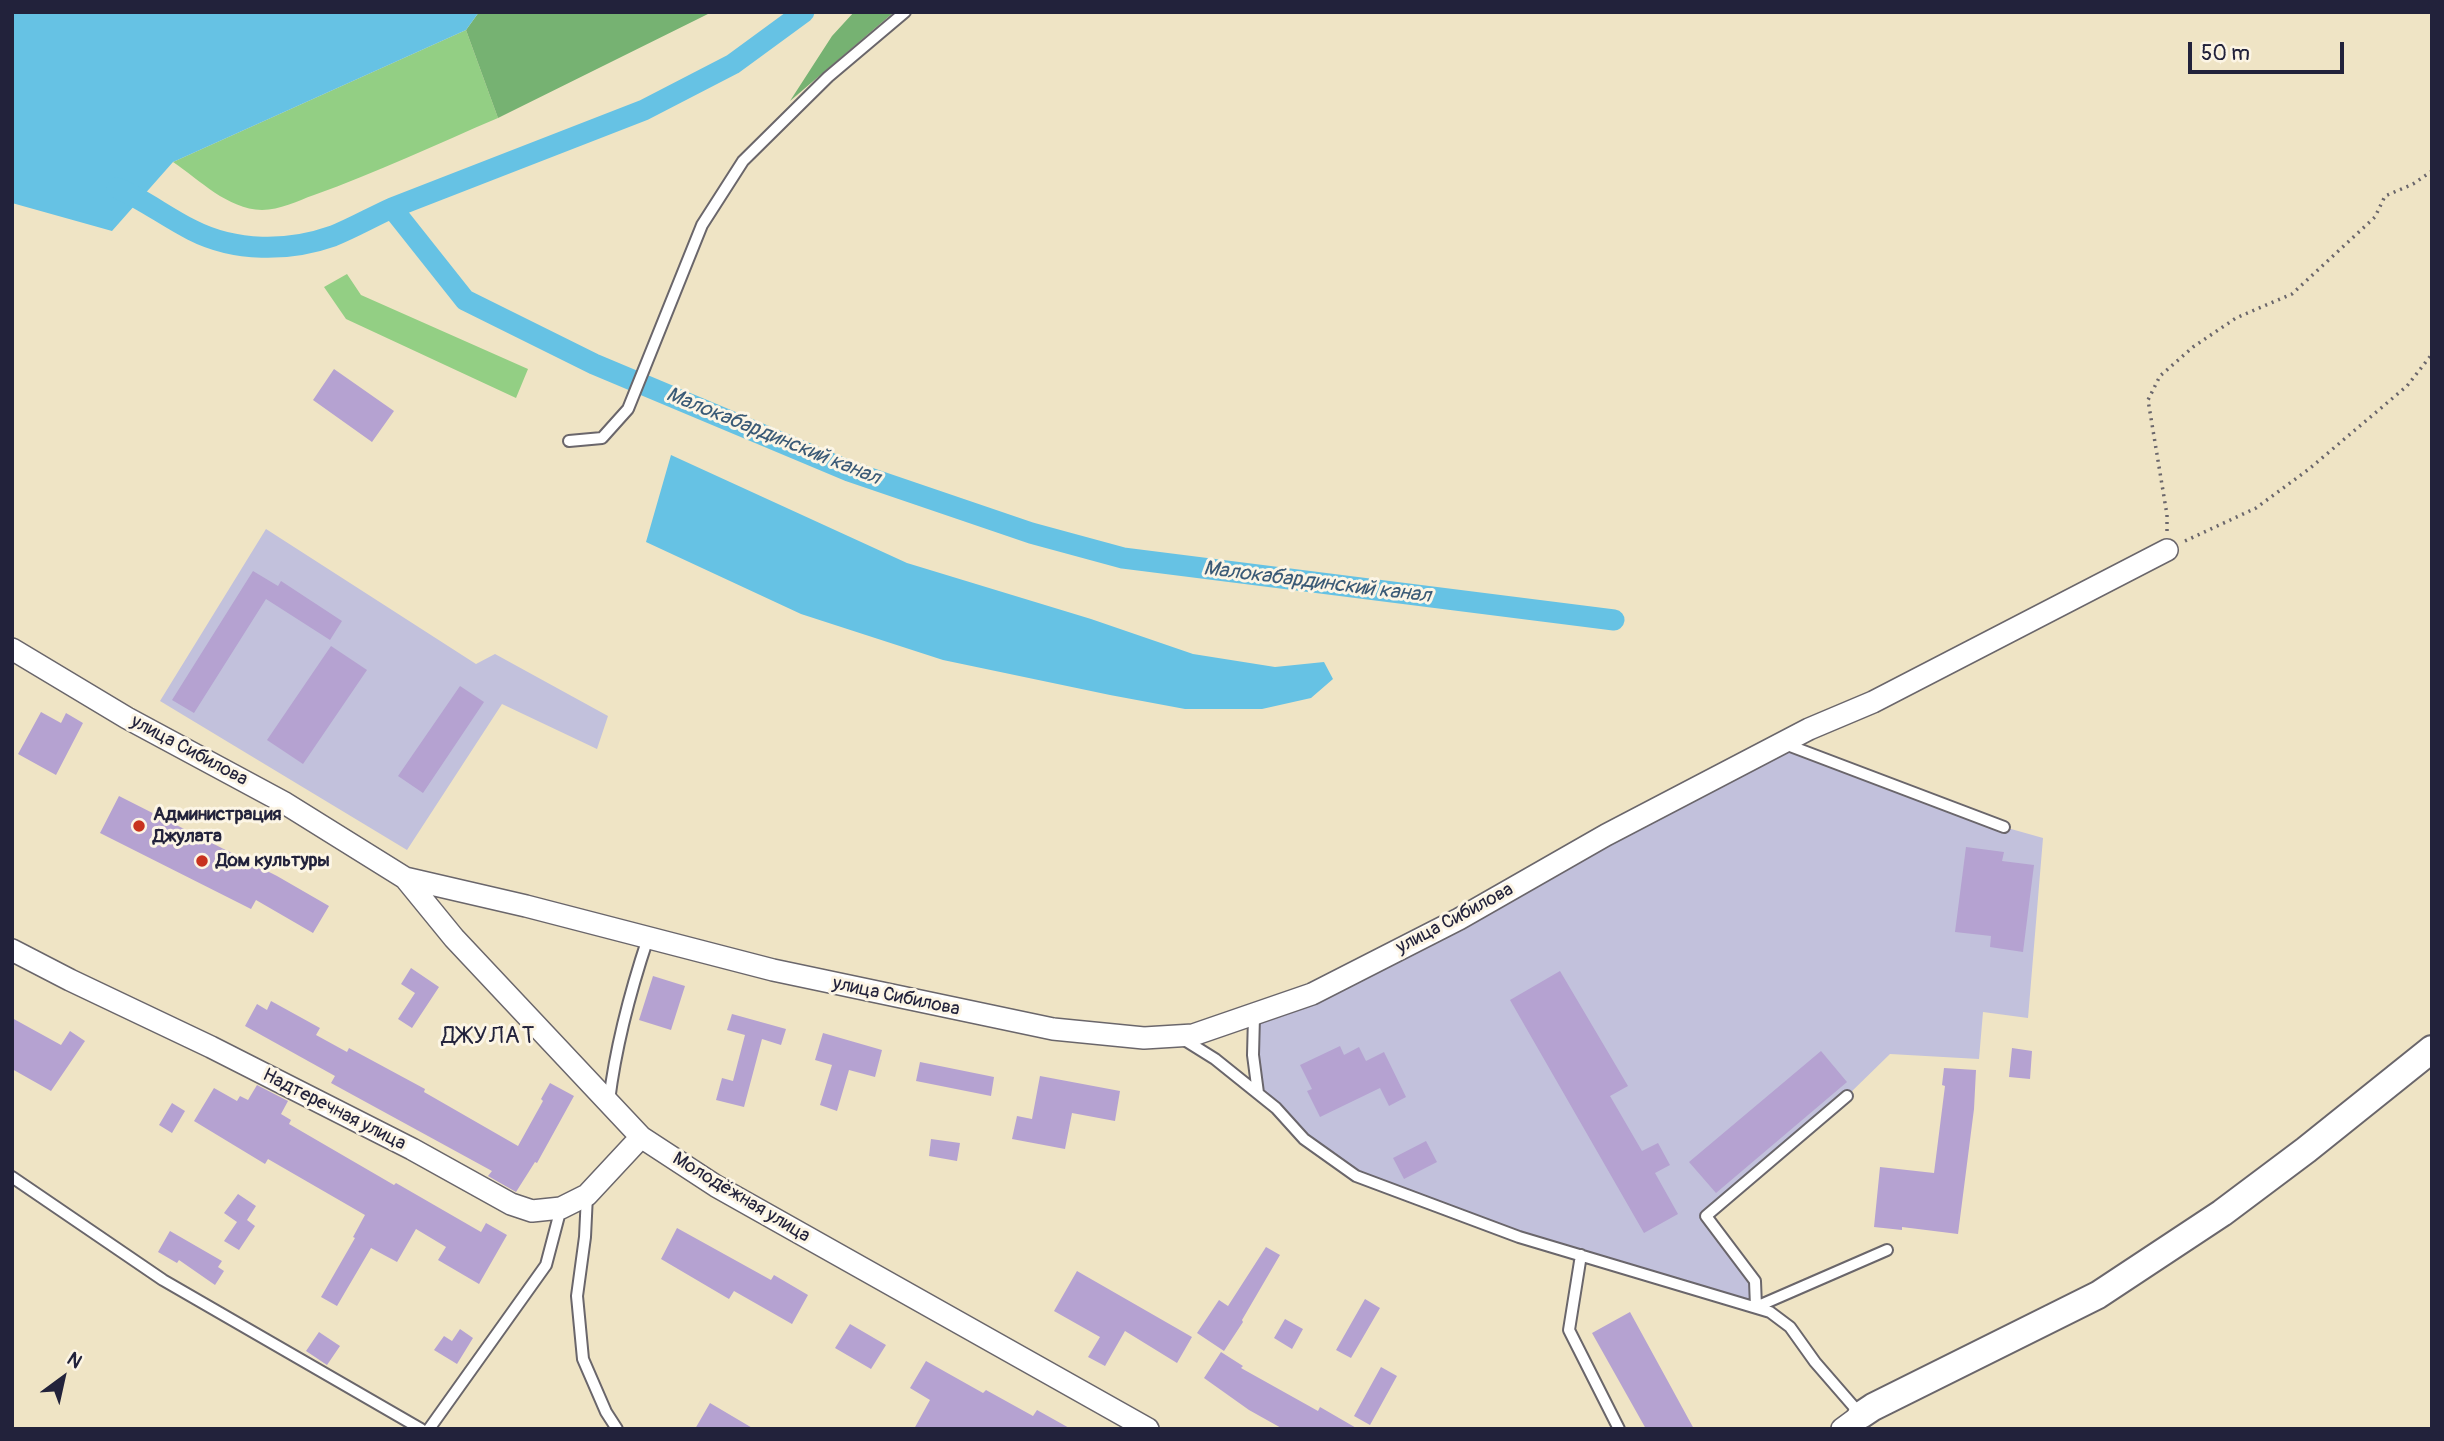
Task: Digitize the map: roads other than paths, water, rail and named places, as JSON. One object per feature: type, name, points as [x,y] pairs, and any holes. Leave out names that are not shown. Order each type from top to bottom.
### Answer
[{"type":"street","name":"улица Сибилова","points":[[12,649],[127,718],[284,802],[405,878],[773,970],[1053,1029],[1144,1038],[1193,1035],[1312,995],[1460,919],[1606,835],[1782,743],[1873,702],[2167,550]]},
{"type":"street","name":"Молодёжная улица","points":[[405,878],[454,938],[641,1138],[716,1186],[1148,1429]]},
{"type":"street","name":"Надтеречная улица","points":[[12,950],[376,1131],[511,1204],[532,1211],[561,1208],[587,1195],[641,1138]]},
{"type":"street","points":[[1852,1422],[1873,1407],[2098,1295],[2222,1213],[2432,1049]]},
{"type":"lane","points":[[569,441],[602,438],[628,409],[702,225],[743,160],[828,77],[905,12]]},
{"type":"lane","points":[[1782,743],[2004,827]]},
{"type":"lane","points":[[609,1103],[615,1054],[633,983],[648,938]]},
{"type":"lane","points":[[1254,1016],[1253,1055],[1258,1093]]},
{"type":"lane","points":[[1178,1036],[1215,1059],[1276,1108],[1304,1139],[1356,1176],[1519,1237],[1770,1312],[1790,1327],[1852,1422]]},
{"type":"lane","points":[[1756,1307],[1755,1281],[1706,1216],[1847,1096]]},
{"type":"lane","points":[[12,1177],[163,1280],[421,1429]]},
{"type":"lane","points":[[587,1195],[585,1237],[577,1296],[583,1359],[606,1412],[617,1429]]},
{"type":"lane","points":[[429,1429],[547,1265],[561,1208]]},
{"type":"lane","points":[[1756,1307],[1887,1250]]},
{"type":"lane","points":[[1581,1255],[1569,1330],[1619,1429]]},
{"type":"water","points":[[12,12],[479,12],[466,30],[173,162],[112,231],[12,203]]},
{"type":"water","points":[[671,455],[907,563],[1091,619],[1193,654],[1275,667],[1324,662],[1333,679],[1311,698],[1262,709],[1185,709],[943,660],[801,614],[646,542]]},
{"type":"waterway","points":[[392,208],[644,110],[733,64],[804,12]]},
{"type":"waterway","name":"Малокабардинский канал","points":[[117,188],[182,225],[209,237],[244,246],[280,247],[316,241],[340,233],[392,208],[465,300],[594,364],[849,471],[1031,533],[1123,558],[1614,620]]},
{"type":"place","name":"Администрация Джулата","points":[[139,826]]},
{"type":"place","name":"Дом культуры","points":[[202,861]]},
{"type":"district","name":"ДЖУЛАТ","points":[[489,1037]]}]
